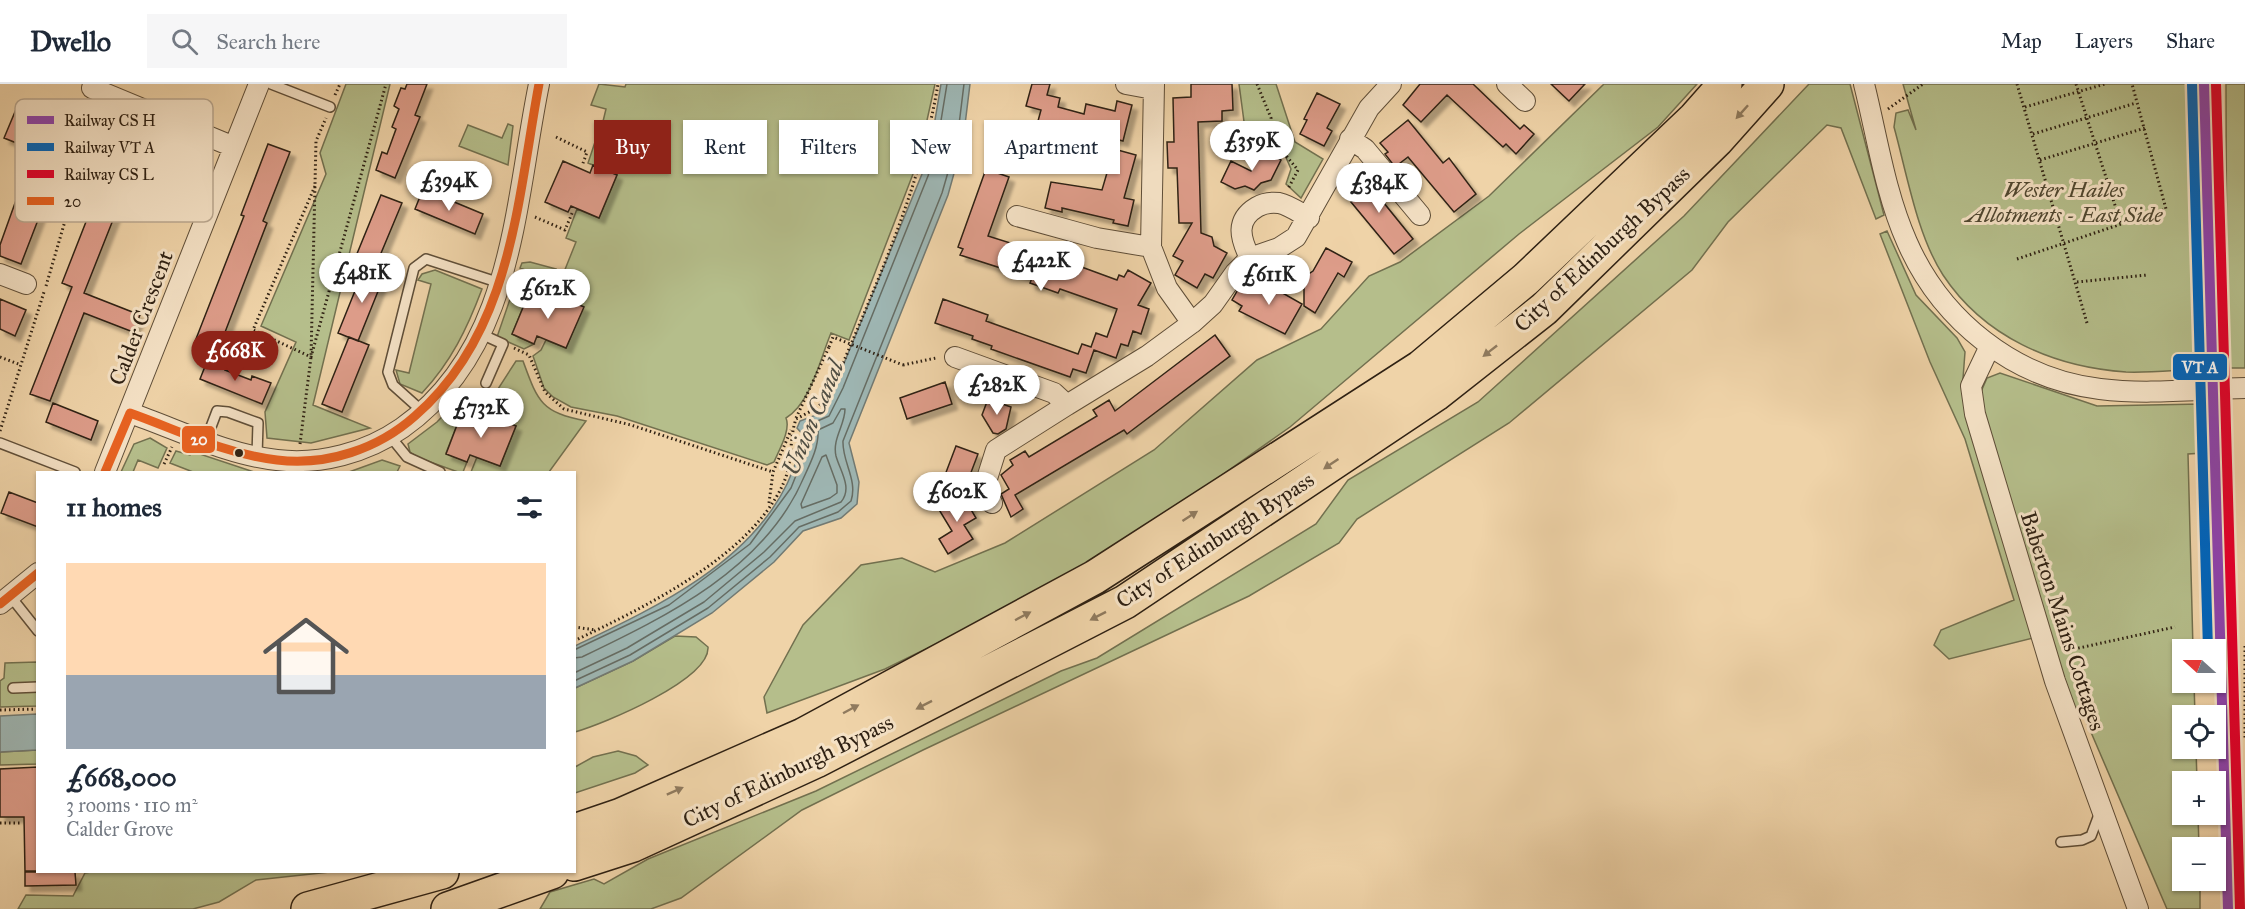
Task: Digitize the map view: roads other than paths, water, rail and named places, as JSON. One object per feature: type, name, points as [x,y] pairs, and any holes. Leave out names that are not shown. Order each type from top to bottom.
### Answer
[{"type":"highway","name":"City of Edinburgh Bypass","points":[[576,830],[621,815],[802,735],[1095,577],[1421,368],[1526,279],[1695,118],[1725,84]]},
{"type":"highway","name":"City of Edinburgh Bypass","points":[[576,863],[633,845],[816,761],[1125,602],[1436,394],[1544,309],[1718,140],[1767,84]]},
{"type":"highway","points":[[309,909],[438,873]]},
{"type":"highway","points":[[348,909],[456,873]]},
{"type":"highway","points":[[448,909],[549,873]]},
{"type":"street","name":"Calder Crescent","points":[[213,201],[260,84]]},
{"type":"street","points":[[130,413],[257,456],[306,464],[348,454],[390,436],[422,411],[459,373],[482,334],[502,275],[517,209],[539,84]]},
{"type":"street","points":[[1126,84],[1154,86],[1151,247],[1167,288],[1192,323]]},
{"type":"street","points":[[1507,84],[1525,101]]},
{"type":"street","points":[[1864,84],[1898,218],[1916,261],[1934,290],[1956,316],[1990,346],[2020,364],[2053,378],[2098,389],[2122,391],[2245,387]]},
{"type":"street","points":[[992,503],[984,488],[996,450],[1147,356],[1192,323],[1213,304],[1235,273],[1250,258],[1280,248],[1296,237],[1309,218],[1350,139],[1386,86]]},
{"type":"street","points":[[93,88],[118,99]]},
{"type":"street","points":[[213,138],[234,147]]},
{"type":"street","points":[[1350,139],[1365,149],[1420,215]]},
{"type":"street","points":[[1250,258],[1242,241],[1240,223],[1248,212],[1264,202],[1280,203],[1309,218]]},
{"type":"street","points":[[1017,216],[1097,238],[1151,247]]},
{"type":"street","name":"Calder Crescent","points":[[105,471],[205,222]]},
{"type":"street","points":[[0,274],[26,284]]},
{"type":"street","name":"Baberton Mains Cottages","points":[[1990,346],[1971,386],[1975,414],[2048,659],[2138,909]]},
{"type":"street","points":[[955,357],[1054,393],[1067,405]]},
{"type":"street","points":[[6,601],[36,575]]},
{"type":"lane","points":[[272,84],[330,107]]},
{"type":"lane","points":[[422,411],[393,385],[388,372],[414,268],[426,259],[502,275]]},
{"type":"lane","points":[[482,334],[503,344],[486,383]]},
{"type":"lane","points":[[206,440],[217,411],[228,411],[258,423],[257,456]]},
{"type":"lane","points":[[390,436],[407,457],[438,471]]},
{"type":"lane","points":[[0,443],[72,471]]},
{"type":"lane","points":[[6,601],[36,629]]},
{"type":"lane","points":[[13,688],[36,687]]},
{"type":"lane","points":[[2061,842],[2082,840],[2091,836],[2101,810]]},
{"type":"water","points":[[941,84],[970,84],[966,120],[935,120]]},
{"type":"water","name":"Union Canal","points":[[922,174],[954,174],[948,195],[849,443],[859,482],[857,504],[841,518],[803,531],[774,562],[712,613],[633,661],[576,688],[576,646],[635,617],[695,582],[723,562],[748,539],[770,513],[787,484],[805,437],[797,428],[800,421],[824,412]]},
{"type":"water","points":[[36,714],[36,750],[0,752],[0,716]]},
{"type":"park label","name":"Wester Hailes Allotments - East Side","points":[[2064,202]]}]
